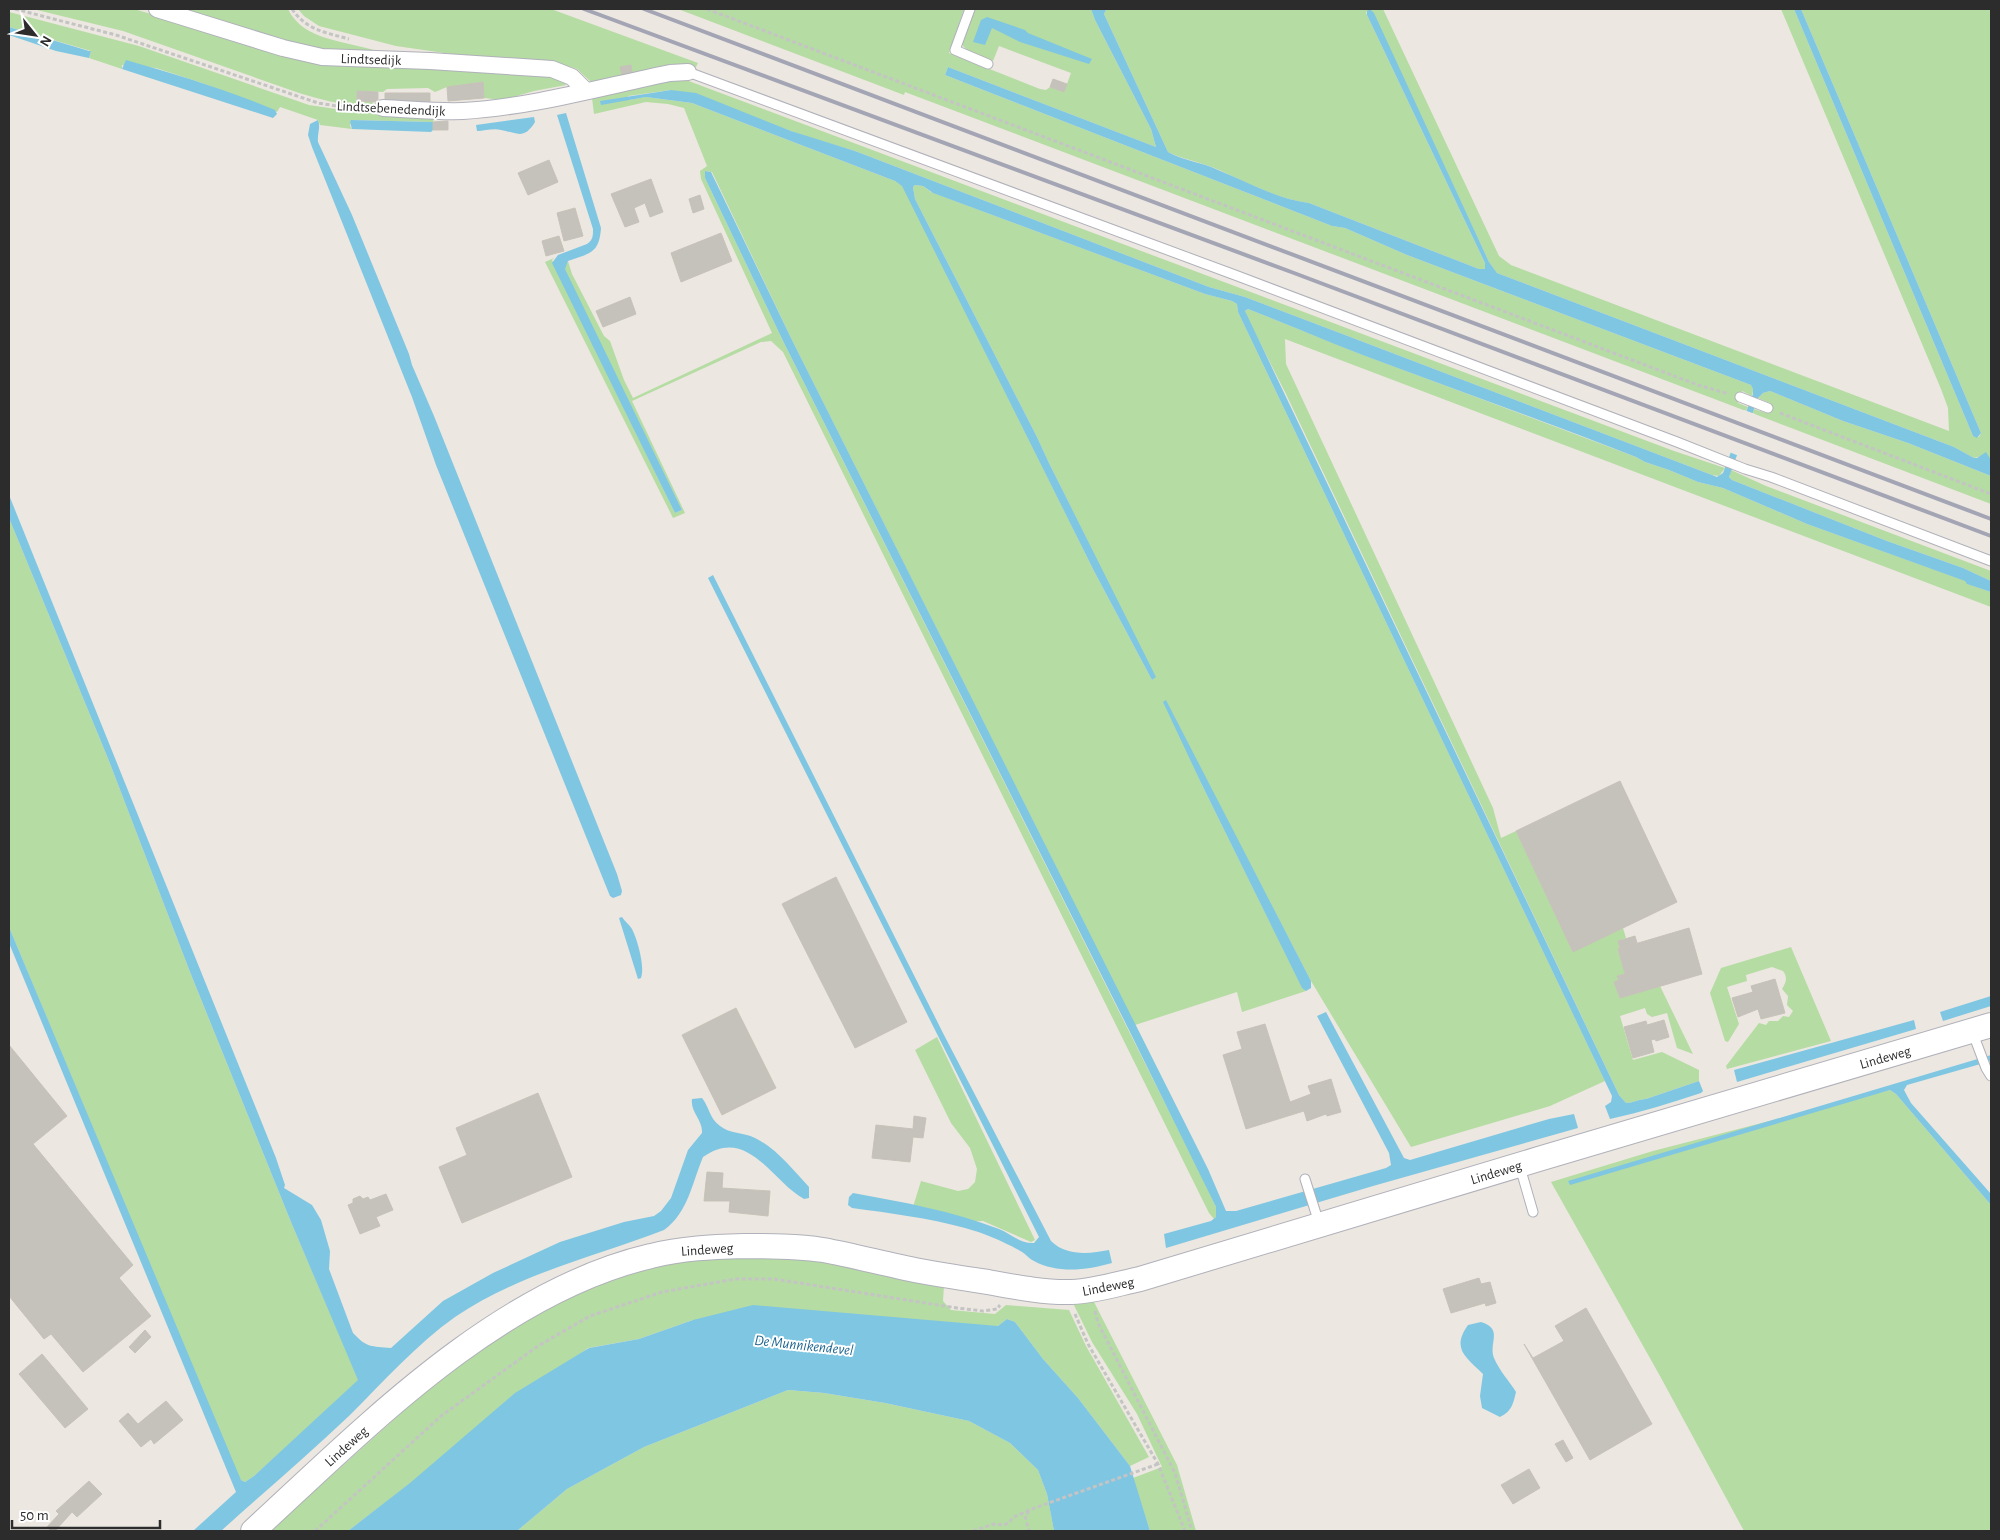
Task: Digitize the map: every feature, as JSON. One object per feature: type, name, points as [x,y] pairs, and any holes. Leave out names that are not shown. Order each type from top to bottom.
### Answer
[{"type":"main road","name":"Lindeweg","points":[[253,1531],[400,1398],[490,1330],[548,1294],[594,1275],[644,1258],[678,1250],[720,1246],[795,1247],[822,1250],[919,1271],[1014,1287],[1070,1292],[1090,1290],[1140,1279],[1317,1216],[1519,1165],[1980,1034]]},
{"type":"street","name":"Lindtsedijk","points":[[157,9],[283,48],[322,57],[430,61],[552,69],[572,77],[585,90]]},
{"type":"street","name":"Lindtsebenedendijk","points":[[383,108],[462,111],[531,102],[670,73],[688,72]]},
{"type":"lane","points":[[970,9],[955,50],[988,64]]},
{"type":"lane","points":[[688,72],[1327,309],[1678,442],[1744,470],[1770,477],[1991,561]]},
{"type":"lane","points":[[1740,397],[1768,408]]},
{"type":"lane","points":[[1980,1034],[1986,1068],[1991,1076]]},
{"type":"lane","points":[[1519,1165],[1533,1212]]},
{"type":"lane","points":[[1306,1183],[1317,1216]]},
{"type":"path","name":"Lindtsebenedendijk","points":[[15,9],[116,35],[318,103],[349,108],[383,108]]},
{"type":"path","points":[[292,9],[310,27],[318,31],[354,40]]},
{"type":"path","points":[[707,9],[1698,384],[1740,397]]},
{"type":"path","points":[[1768,408],[1991,494]]},
{"type":"path","points":[[315,1531],[441,1416],[538,1346],[590,1316],[662,1292],[735,1279],[774,1279],[899,1300],[983,1311],[997,1309],[1002,1303],[993,1301]]},
{"type":"path","points":[[1090,1290],[1098,1323],[1175,1473],[1192,1531]]},
{"type":"path","points":[[1072,1307],[1088,1344],[1158,1464],[1185,1531]]},
{"type":"path","points":[[973,1531],[994,1524],[1004,1525],[1010,1522],[1012,1518],[1029,1510],[1158,1464]]},
{"type":"path","points":[[1029,1510],[1026,1516],[1029,1531]]},
{"type":"green space","points":[[33,9],[134,9],[168,19],[388,66],[550,75],[562,80],[566,85],[534,91],[503,100],[484,98],[482,82],[474,83],[474,85],[447,87],[435,92],[428,88],[387,89],[383,92],[358,91],[357,101],[373,102],[372,105],[344,104],[299,93],[123,31]]},
{"type":"green space","points":[[178,9],[288,9],[295,20],[315,34],[377,52],[317,49],[279,40]]},
{"type":"green space","points":[[298,9],[551,9],[698,63],[696,67],[689,66],[599,82],[590,81],[577,69],[558,63],[465,56],[396,46],[319,26],[304,16]]},
{"type":"green space","points":[[678,9],[964,9],[949,53],[1040,89],[1046,90],[1050,87],[1064,92],[1071,73],[999,46],[993,61],[968,51],[963,46],[963,40],[974,9],[1091,9],[1151,129],[1156,147],[948,67],[945,75],[1332,226],[1345,228],[1407,255],[1751,385],[1753,388],[1752,396],[1742,391],[1738,403],[1748,407],[1746,411],[905,92],[904,95]]},
{"type":"green space","points":[[1383,9],[1499,256],[1511,265],[1949,431],[1948,408],[1941,389],[1781,9],[1794,9],[1973,436],[1979,437],[1981,433],[1801,9],[1991,9],[1991,460],[1982,456],[1974,458],[1954,447],[1497,273],[1489,262],[1371,10],[1366,12],[1367,15],[1485,263],[1485,269],[1479,269],[1309,203],[1274,194],[1213,167],[1168,152],[1104,14],[1106,10]]},
{"type":"green space","points":[[9,12],[139,46],[309,105],[349,111],[435,114],[433,122],[351,120],[350,126],[352,129],[320,125],[318,120],[280,107],[277,112],[202,83],[156,68],[122,65],[122,69],[89,58],[91,51],[9,27]]},
{"type":"green space","points":[[670,77],[686,80],[1674,451],[1725,468],[1719,476],[1712,475],[1245,297],[1209,287],[855,151],[808,137],[671,90],[628,96],[629,100],[646,97],[692,103],[895,181],[903,186],[1095,573],[1152,680],[1155,677],[1037,437],[915,199],[913,187],[915,185],[923,186],[931,192],[1205,294],[1237,304],[1238,312],[1605,1081],[1550,1106],[1411,1147],[1311,981],[1165,701],[1202,785],[1302,987],[1306,991],[1242,1012],[1237,992],[1135,1025],[792,340],[712,172],[705,171],[705,178],[784,343],[1200,1173],[1216,1207],[1216,1217],[1214,1219],[1209,1213],[783,352],[771,341],[761,342],[632,401],[685,513],[673,518],[545,262],[554,258],[552,260],[675,513],[682,510],[564,269],[568,261],[572,274],[604,336],[610,341],[624,380],[633,398],[772,333],[701,179],[700,171],[707,166],[684,108],[646,102],[594,114],[592,98]]},
{"type":"green space","points":[[1248,309],[1358,353],[1698,482],[1723,488],[1807,524],[1966,581],[1968,584],[1991,592],[1991,607],[1285,339],[1286,364],[1493,808],[1501,838],[1516,831],[1573,951],[1623,928],[1626,938],[1618,941],[1620,948],[1618,950],[1625,974],[1618,976],[1619,980],[1614,982],[1620,998],[1660,986],[1693,1054],[1677,1048],[1667,1013],[1652,1017],[1647,1014],[1645,1008],[1620,1016],[1633,1060],[1662,1052],[1699,1070],[1699,1081],[1629,1103],[1626,1103],[1619,1095],[1286,394],[1247,317],[1245,311]]},
{"type":"green space","points":[[1770,391],[1843,421],[1908,443],[1991,476],[1991,504],[1752,413],[1754,409],[1766,413],[1770,403],[1758,398],[1763,393]]},
{"type":"green space","points":[[1731,470],[1766,486],[1991,571],[1991,581],[1963,568],[1887,541],[1732,480],[1729,477]]},
{"type":"green space","points":[[9,518],[109,761],[190,972],[291,1222],[359,1381],[245,1482],[237,1475],[9,927]]},
{"type":"green space","points":[[1791,947],[1831,1041],[1727,1069],[1726,1066],[1759,1023],[1766,1025],[1769,1021],[1778,1021],[1783,1016],[1789,1017],[1793,1011],[1787,1005],[1788,996],[1782,989],[1786,980],[1783,971],[1772,967],[1746,975],[1747,981],[1727,987],[1739,1024],[1728,1042],[1725,1041],[1710,993],[1721,968]]},
{"type":"green space","points":[[937,1037],[1035,1240],[1031,1242],[983,1221],[962,1222],[912,1210],[921,1181],[958,1191],[968,1189],[975,1182],[977,1169],[970,1148],[951,1123],[915,1050]]},
{"type":"green space","points":[[1890,1090],[1896,1094],[1991,1205],[1991,1531],[1744,1531],[1660,1376],[1551,1182],[1653,1151]]},
{"type":"green space","points":[[792,1256],[944,1286],[943,1301],[951,1310],[995,1314],[1006,1305],[1069,1310],[1086,1346],[1149,1457],[1130,1466],[1078,1398],[1043,1359],[1015,1322],[1007,1319],[998,1326],[693,1320],[639,1339],[588,1348],[348,1531],[270,1531],[441,1377],[514,1327],[568,1298],[623,1276],[694,1258]]},
{"type":"green space","points":[[1094,1302],[1177,1465],[1196,1531],[1150,1531],[1133,1478],[1162,1467],[1137,1414],[1092,1342],[1073,1303]]},
{"type":"green space","points":[[788,1390],[824,1393],[885,1403],[969,1421],[1010,1443],[1038,1470],[1047,1494],[1054,1531],[517,1531],[567,1489],[644,1447]]},
{"type":"water","points":[[1091,9],[1111,9],[1106,10],[1104,14],[1168,152],[1212,167],[1274,194],[1309,203],[1479,269],[1485,269],[1485,263],[1367,15],[1367,11],[1370,9],[1374,13],[1489,262],[1497,273],[1954,447],[1974,458],[1986,452],[1991,460],[1991,476],[1908,443],[1843,421],[1770,391],[1763,393],[1758,398],[1729,477],[1732,480],[1887,541],[1963,568],[1991,581],[1991,592],[1807,524],[1723,488],[1698,482],[1576,434],[1376,360],[1248,309],[1245,311],[1619,1095],[1626,1103],[1629,1103],[1699,1081],[1703,1091],[1701,1093],[1610,1119],[1605,1106],[1611,1102],[1612,1096],[1238,312],[1237,304],[1205,294],[933,193],[923,186],[915,185],[913,187],[915,199],[1037,437],[1156,677],[1152,680],[1095,573],[902,186],[895,181],[692,103],[646,97],[601,105],[600,101],[671,90],[696,93],[791,131],[855,151],[1209,287],[1245,297],[1717,477],[1723,473],[1753,394],[1751,385],[1407,255],[1345,228],[1332,226],[945,75],[948,67],[1156,147],[1151,129]]},
{"type":"water","points":[[1794,9],[1801,9],[1981,433],[1977,438],[1973,436]]},
{"type":"water","points":[[987,17],[1025,30],[1028,33],[1092,59],[1089,64],[1020,42],[992,28],[985,45],[973,42],[981,20]]},
{"type":"water","points":[[9,27],[91,51],[89,58],[56,51],[9,35]]},
{"type":"water","points":[[126,60],[220,89],[275,110],[277,114],[273,118],[122,69]]},
{"type":"water","points":[[566,113],[601,228],[600,237],[595,248],[588,254],[568,261],[565,269],[682,510],[675,513],[552,263],[558,255],[587,244],[592,239],[593,234],[557,115]]},
{"type":"water","points":[[534,117],[535,122],[531,128],[520,134],[495,129],[477,131],[476,125]]},
{"type":"water","points":[[318,120],[318,142],[352,215],[434,416],[617,874],[622,891],[621,895],[613,898],[610,896],[436,465],[412,397],[312,147],[308,135],[310,124]]},
{"type":"water","points":[[351,120],[433,122],[433,130],[431,132],[352,129]]},
{"type":"water","points":[[705,171],[711,172],[792,340],[1208,1169],[1226,1211],[1236,1211],[1391,1165],[1389,1153],[1317,1016],[1326,1012],[1404,1158],[1410,1160],[1549,1119],[1574,1114],[1578,1128],[1373,1186],[1166,1248],[1164,1234],[1211,1221],[1216,1217],[1216,1207],[784,343],[705,178]]},
{"type":"water","points":[[9,495],[276,1158],[285,1185],[284,1188],[312,1205],[321,1220],[330,1251],[329,1269],[353,1333],[358,1338],[370,1345],[391,1348],[443,1301],[493,1273],[560,1242],[624,1222],[654,1216],[661,1211],[671,1198],[688,1150],[702,1133],[701,1124],[693,1108],[692,1099],[702,1098],[716,1123],[724,1129],[755,1138],[770,1147],[809,1187],[809,1198],[804,1199],[792,1191],[758,1160],[746,1152],[733,1148],[719,1149],[703,1157],[684,1206],[679,1215],[664,1230],[530,1278],[479,1302],[455,1317],[414,1351],[334,1430],[221,1531],[193,1531],[236,1492],[9,943],[9,927],[241,1480],[245,1482],[254,1476],[358,1380],[291,1222],[190,972],[109,761],[9,518]]},
{"type":"water","points":[[713,575],[944,1035],[1051,1241],[1057,1246],[1078,1253],[1109,1250],[1112,1263],[1073,1270],[1053,1268],[1032,1260],[1002,1241],[972,1230],[951,1224],[852,1208],[848,1205],[849,1197],[853,1193],[963,1217],[999,1229],[1029,1243],[1034,1243],[1039,1237],[708,578]]},
{"type":"water","points":[[1166,700],[1311,981],[1311,988],[1306,991],[1302,988],[1202,785],[1163,702]]},
{"type":"water","points":[[622,917],[632,929],[639,947],[642,973],[641,978],[638,979],[619,918]]},
{"type":"water","points":[[1991,996],[1991,1006],[1943,1021],[1940,1012]]},
{"type":"water","points":[[1914,1020],[1916,1029],[1737,1082],[1734,1070]]},
{"type":"water","points":[[1991,1055],[1991,1061],[1907,1085],[1904,1090],[1911,1103],[1991,1194],[1991,1205],[1896,1094],[1890,1090],[1570,1185],[1568,1181]]},
{"type":"water","name":"De Munnikendevel","points":[[753,1305],[998,1326],[1007,1319],[1015,1322],[1043,1359],[1078,1398],[1130,1466],[1150,1531],[1054,1531],[1047,1494],[1038,1470],[1010,1443],[969,1421],[885,1403],[824,1393],[788,1390],[644,1447],[567,1489],[517,1531],[348,1531],[410,1483],[515,1393],[589,1348],[639,1339],[693,1320]]},
{"type":"water","points":[[1481,1322],[1492,1328],[1494,1333],[1494,1358],[1516,1392],[1510,1410],[1500,1417],[1482,1408],[1480,1396],[1483,1374],[1466,1357],[1461,1347],[1463,1333],[1468,1325]]},
{"type":"pier","points":[[1744,410],[1755,414],[1739,456],[1729,452]]},
{"type":"building","points":[[631,65],[632,72],[622,75],[620,67]]},
{"type":"building","points":[[1053,79],[1067,84],[1064,92],[1050,87]]},
{"type":"building","points":[[483,82],[484,98],[448,101],[447,87]]},
{"type":"building","points":[[357,91],[378,92],[378,102],[357,101]]},
{"type":"building","points":[[385,93],[430,93],[430,102],[385,102]]},
{"type":"building","points":[[448,121],[448,130],[433,130],[433,122]]},
{"type":"building","points":[[549,160],[558,182],[528,195],[518,173]]},
{"type":"building","points":[[651,179],[663,212],[650,217],[645,203],[634,208],[639,222],[625,227],[611,194]]},
{"type":"building","points":[[700,195],[704,209],[693,213],[689,199]]},
{"type":"building","points":[[575,208],[583,236],[564,241],[557,213]]},
{"type":"building","points":[[721,233],[732,261],[681,282],[671,253]]},
{"type":"building","points":[[559,236],[564,251],[546,256],[542,241]]},
{"type":"building","points":[[630,297],[636,314],[603,327],[596,311]]},
{"type":"building","points":[[1620,781],[1677,902],[1573,952],[1516,831]]},
{"type":"building","points":[[836,877],[907,1022],[855,1048],[782,904]]},
{"type":"building","points":[[1689,928],[1702,974],[1620,998],[1614,982],[1619,980],[1617,976],[1625,974],[1618,949]]},
{"type":"building","points":[[1635,936],[1637,943],[1620,948],[1618,941]]},
{"type":"building","points":[[1775,979],[1785,1013],[1761,1019],[1758,1009],[1738,1017],[1732,998],[1753,992],[1751,986]]},
{"type":"building","points":[[736,1008],[776,1088],[722,1115],[682,1035]]},
{"type":"building","points":[[1664,1020],[1669,1037],[1656,1041],[1655,1039],[1651,1040],[1654,1052],[1633,1058],[1624,1027],[1646,1021],[1647,1025]]},
{"type":"building","points":[[1265,1024],[1290,1102],[1311,1094],[1308,1086],[1331,1079],[1341,1112],[1327,1116],[1326,1114],[1307,1121],[1304,1111],[1246,1129],[1223,1055],[1242,1049],[1237,1032]]},
{"type":"building","points":[[9,1045],[67,1116],[33,1144],[133,1265],[119,1278],[151,1316],[83,1372],[51,1334],[44,1339],[9,1296]]},
{"type":"building","points":[[538,1093],[572,1177],[462,1223],[439,1167],[467,1155],[456,1128]]},
{"type":"building","points":[[914,1116],[926,1118],[923,1138],[913,1137],[910,1162],[872,1158],[876,1125],[913,1129]]},
{"type":"building","points":[[707,1172],[723,1173],[722,1188],[770,1191],[768,1216],[729,1212],[730,1201],[704,1201]]},
{"type":"building","points":[[386,1194],[393,1210],[376,1217],[380,1226],[360,1234],[348,1205],[353,1203],[353,1199],[360,1196],[363,1199],[368,1197],[370,1200]]},
{"type":"building","points":[[1479,1278],[1481,1284],[1490,1282],[1496,1303],[1486,1306],[1485,1303],[1451,1313],[1443,1289]]},
{"type":"building","points":[[1586,1308],[1652,1424],[1590,1460],[1524,1344],[1533,1358],[1564,1341],[1555,1326]]},
{"type":"building","points":[[145,1330],[151,1337],[135,1353],[129,1347]]},
{"type":"building","points":[[42,1354],[88,1409],[65,1428],[19,1374]]},
{"type":"building","points":[[166,1401],[183,1420],[154,1444],[151,1439],[141,1447],[119,1421],[128,1413],[138,1424]]},
{"type":"building","points":[[1563,1440],[1573,1458],[1566,1462],[1555,1444]]},
{"type":"building","points":[[1529,1469],[1540,1488],[1513,1504],[1501,1485]]},
{"type":"building","points":[[89,1481],[102,1494],[77,1517],[72,1512],[55,1531],[51,1531],[47,1527],[59,1514],[56,1511]]},
{"type":"railway","points":[[584,9],[1294,273],[1991,536]]},
{"type":"railway","points":[[644,9],[1991,519]]}]
